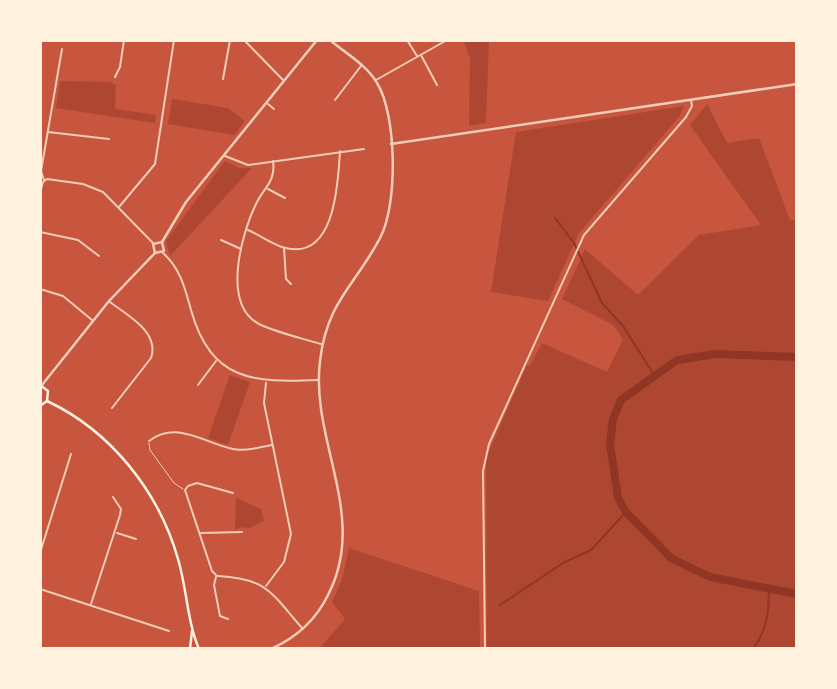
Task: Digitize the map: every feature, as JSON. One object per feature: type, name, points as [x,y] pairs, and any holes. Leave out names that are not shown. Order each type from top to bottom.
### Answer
[{"type":"main road","points":[[41,385],[48,391],[47,401]]},
{"type":"main road","points":[[40,405],[47,401]]},
{"type":"main road","points":[[47,401],[101,436],[144,487],[175,549],[199,649]]},
{"type":"main road","points":[[190,649],[192,628]]},
{"type":"street","points":[[115,77],[120,67],[124,40]]},
{"type":"street","points":[[119,207],[155,164],[174,40]]},
{"type":"street","points":[[223,79],[230,40]]},
{"type":"street","points":[[244,40],[285,81]]},
{"type":"street","points":[[153,244],[162,242],[176,216],[317,40]]},
{"type":"street","points":[[271,649],[303,629],[319,611],[333,585],[344,538],[344,511],[321,408],[319,380],[322,345],[337,301],[384,229],[394,174],[383,97],[376,80],[330,40]]},
{"type":"street","points":[[407,40],[437,85]]},
{"type":"street","points":[[376,80],[447,40]]},
{"type":"street","points":[[40,193],[44,180],[41,171],[62,49]]},
{"type":"street","points":[[335,100],[361,66]]},
{"type":"street","points":[[391,144],[797,83]]},
{"type":"street","points":[[485,649],[483,471],[489,444],[584,235],[690,112],[691,99]]},
{"type":"street","points":[[267,103],[274,109]]},
{"type":"street","points":[[47,132],[109,139]]},
{"type":"street","points":[[224,156],[243,164],[364,149]]},
{"type":"street","points":[[247,230],[284,248],[313,244],[330,222],[340,151]]},
{"type":"street","points":[[273,161],[275,173],[268,189],[254,207],[241,249],[237,267],[237,289],[248,314],[257,323],[322,345]]},
{"type":"street","points":[[44,180],[91,186],[103,192],[153,244],[155,253]]},
{"type":"street","points":[[268,189],[285,198]]},
{"type":"street","points":[[40,232],[78,240],[99,256]]},
{"type":"street","points":[[221,240],[241,249]]},
{"type":"street","points":[[162,242],[165,247],[162,252]]},
{"type":"street","points":[[284,248],[286,279],[290,284]]},
{"type":"street","points":[[162,252],[180,275],[199,335],[216,360],[236,373],[266,382],[319,380]]},
{"type":"street","points":[[41,385],[109,301],[155,253],[162,252]]},
{"type":"street","points":[[40,289],[58,293],[93,321]]},
{"type":"street","points":[[109,301],[147,331],[153,347],[151,358],[112,408]]},
{"type":"street","points":[[198,385],[216,360]]},
{"type":"street","points":[[266,382],[264,402],[291,534],[284,562],[266,586]]},
{"type":"street","points":[[149,441],[160,433],[175,430],[235,450],[273,444]]},
{"type":"street","points":[[40,553],[71,454]]},
{"type":"street","points":[[233,493],[197,483],[185,490],[184,496],[212,570],[217,576],[255,580],[266,586],[303,629]]},
{"type":"street","points":[[90,605],[116,532],[121,509],[113,496]]},
{"type":"street","points":[[116,532],[136,539]]},
{"type":"street","points":[[200,533],[242,532]]},
{"type":"street","points":[[40,534],[46,536]]},
{"type":"street","points":[[217,576],[214,582],[220,616],[228,619]]},
{"type":"street","points":[[40,589],[169,631]]},
{"type":"lane","points":[[149,441],[150,450],[174,484],[185,490]]},
{"type":"shaded area","points":[[463,40],[489,40],[486,123],[469,126],[470,58]]},
{"type":"shaded area","points":[[60,81],[110,82],[116,85],[115,109],[156,115],[155,123],[56,108]]},
{"type":"shaded area","points":[[172,99],[228,108],[245,121],[234,135],[168,124]]},
{"type":"shaded area","points":[[707,104],[727,143],[759,138],[790,220],[797,220],[797,649],[487,649],[486,458],[527,365],[530,366],[542,343],[607,372],[623,339],[613,325],[562,299],[585,249],[638,295],[699,235],[761,225],[690,125]]},
{"type":"shaded area","points":[[684,106],[679,117],[579,233],[548,301],[491,292],[516,132]]},
{"type":"shaded area","points":[[225,161],[239,168],[252,168],[170,256],[166,241]]},
{"type":"shaded area","points":[[230,375],[250,382],[228,445],[208,438]]},
{"type":"shaded area","points":[[236,498],[261,509],[264,521],[248,529],[242,527],[235,530]]},
{"type":"shaded area","points":[[349,548],[479,591],[480,649],[319,649],[345,619],[332,602],[342,580]]},
{"type":"waterway","points":[[555,218],[574,243],[602,303],[623,326],[654,375]]},
{"type":"waterway","points":[[797,357],[716,354],[677,360],[621,400],[613,419],[610,444],[618,498],[626,512],[671,558],[710,577],[797,594]]},
{"type":"waterway","points":[[500,605],[563,563],[591,550],[626,512]]},
{"type":"waterway","points":[[753,649],[766,620],[769,588]]}]
